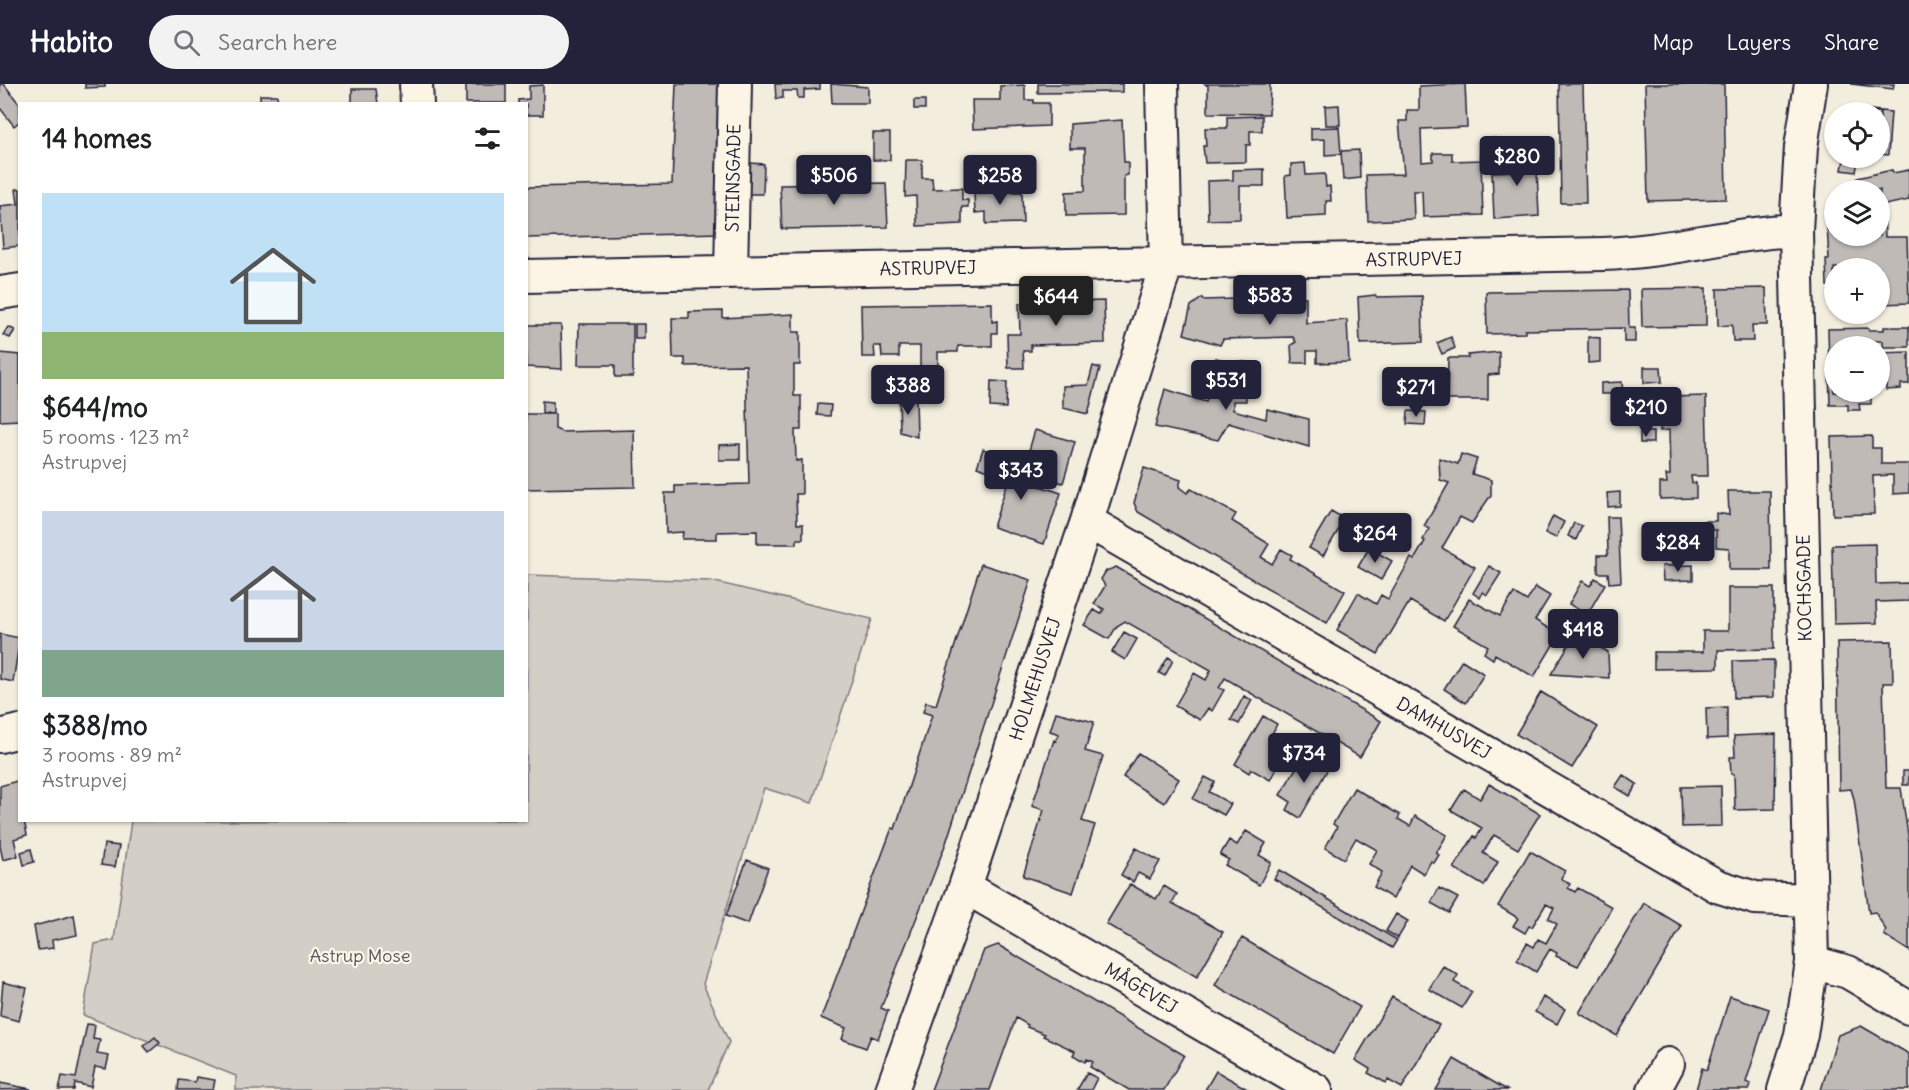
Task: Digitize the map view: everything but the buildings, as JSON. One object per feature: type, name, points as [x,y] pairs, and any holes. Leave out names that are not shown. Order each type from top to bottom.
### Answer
[{"type":"street","points":[[416,84],[417,102]]},
{"type":"street","name":"STEINSGADE","points":[[731,272],[735,84]]},
{"type":"street","points":[[1162,84],[1166,265]]},
{"type":"street","name":"KOCHSGADE","points":[[1784,1090],[1801,1035],[1812,962],[1796,230],[1801,147],[1811,84]]},
{"type":"street","name":"ASTRUPVEJ","points":[[528,276],[1166,265],[1626,253],[1796,230]]},
{"type":"street","name":"HOLMEHUSVEJ","points":[[892,1090],[965,886],[1087,521],[1166,265]]},
{"type":"street","points":[[0,293],[18,290]]},
{"type":"street","name":"DAMHUSVEJ","points":[[1087,521],[1717,886],[1755,898],[1811,900]]},
{"type":"street","points":[[0,736],[18,732]]},
{"type":"street","name":"MÅGEVEJ","points":[[965,886],[1316,1090]]},
{"type":"street","points":[[1812,962],[1848,972],[1909,1008]]},
{"type":"green space","name":"Astrup Mose","points":[[528,575],[711,581],[872,619],[812,803],[764,788],[703,984],[729,1042],[708,1090],[236,1090],[236,1076],[83,1015],[95,944],[114,940],[131,822],[528,822]]}]
